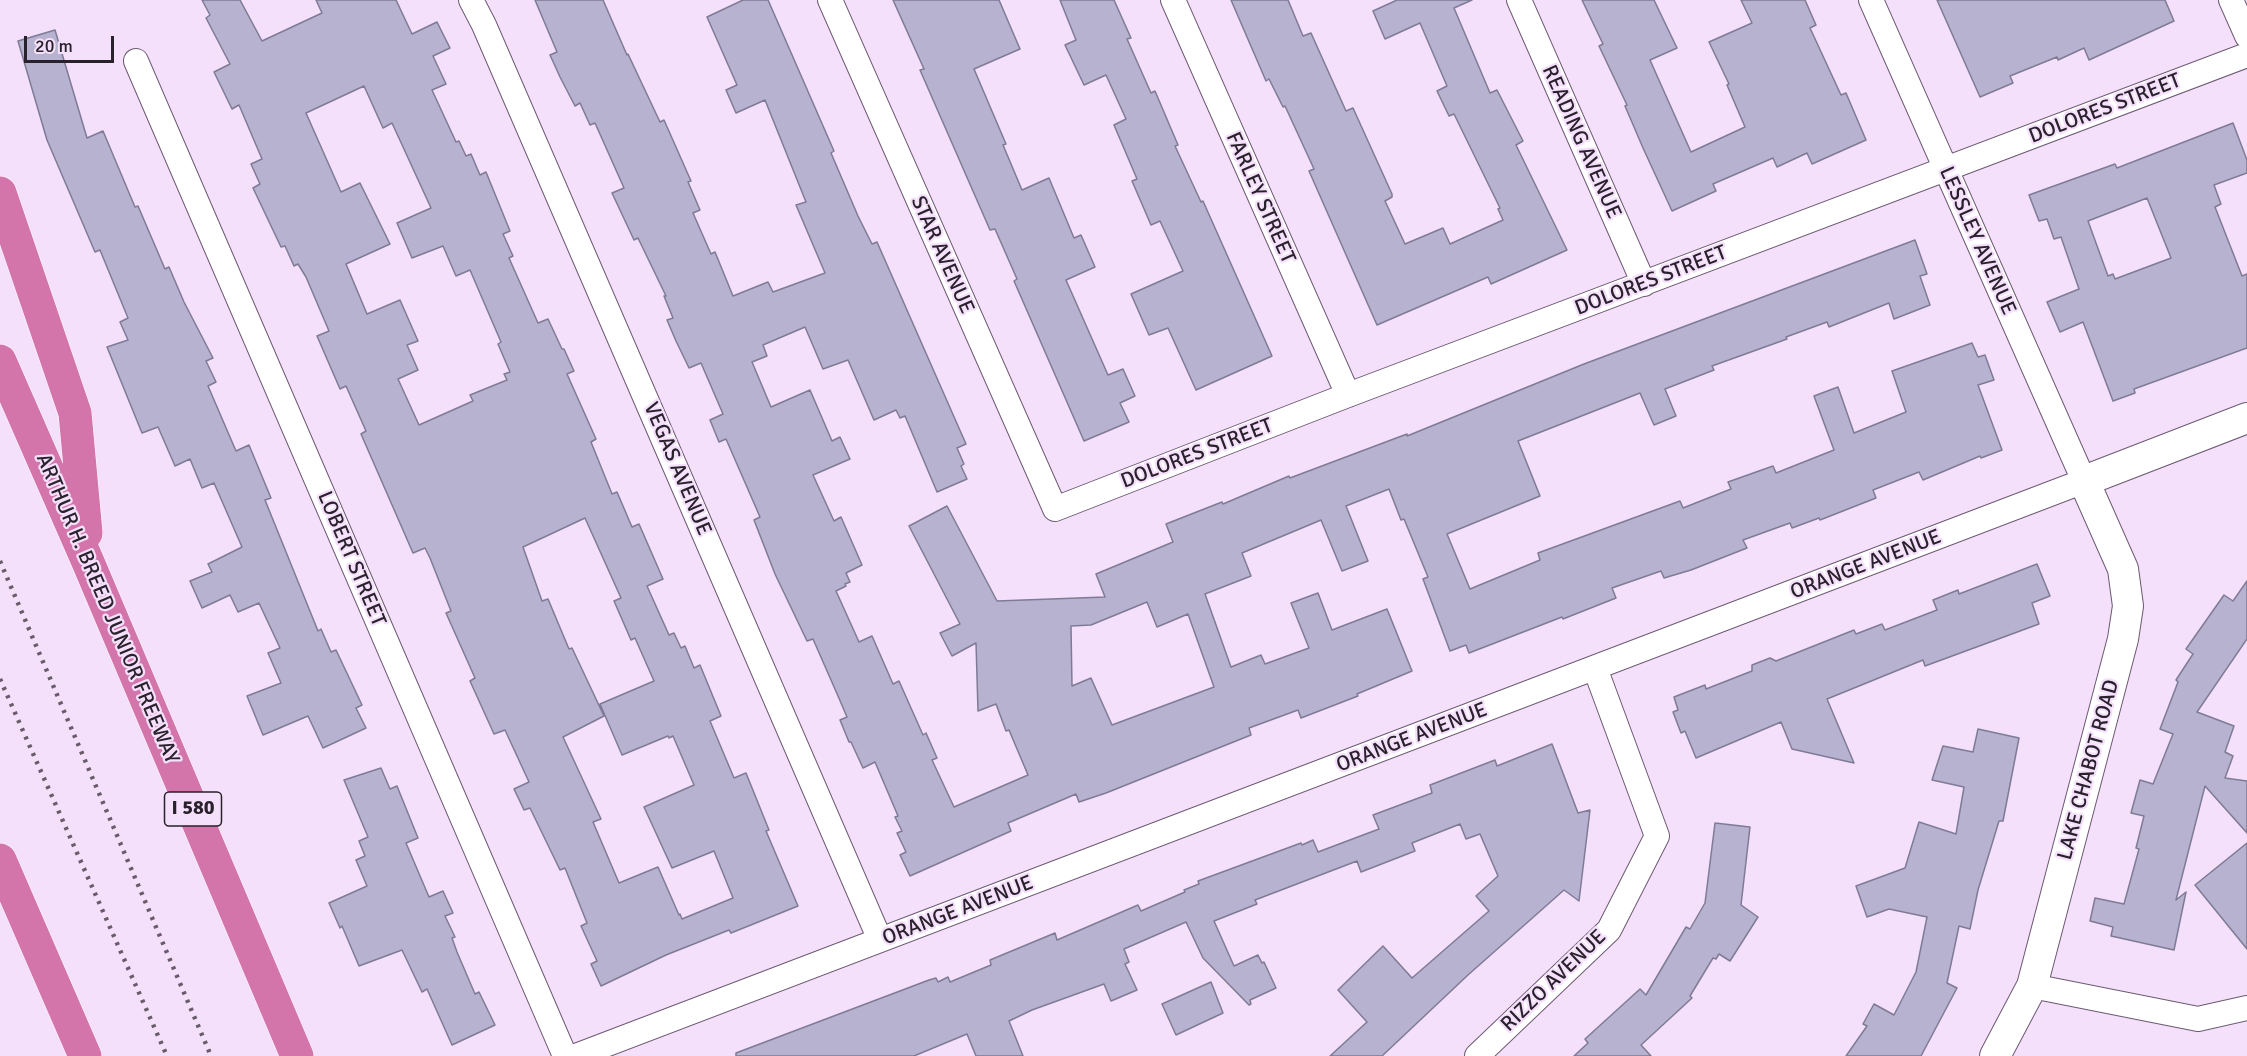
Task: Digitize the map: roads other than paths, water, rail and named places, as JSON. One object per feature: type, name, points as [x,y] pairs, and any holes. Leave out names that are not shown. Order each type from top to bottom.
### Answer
[{"type":"highway","points":[[0,193],[75,413],[88,561]]},
{"type":"highway","name":"ARTHUR H. BREED JUNIOR FREEWAY","points":[[0,361],[88,561],[297,1056]]},
{"type":"highway","points":[[0,860],[86,1056]]},
{"type":"street","name":"VEGAS AVENUE","points":[[471,0],[489,36],[880,940]]},
{"type":"street","name":"STAR AVENUE","points":[[830,0],[1055,509]]},
{"type":"street","name":"FARLEY STREET","points":[[1173,0],[1348,395]]},
{"type":"street","name":"READING AVENUE","points":[[1519,0],[1644,284]]},
{"type":"street","name":"LESSLEY AVENUE","points":[[1871,0],[2084,481]]},
{"type":"street","points":[[2231,0],[2247,36]]},
{"type":"street","name":"DOLORES STREET","points":[[1055,509],[1348,395],[2247,55]]},
{"type":"street","name":"LOBERT STREET","points":[[136,62],[566,1056]]},
{"type":"street","name":"ORANGE AVENUE","points":[[576,1056],[2247,418]]},
{"type":"street","name":"LAKE CHABOT ROAD","points":[[1995,1056],[2032,986],[2123,639],[2128,606],[2123,569],[2084,481]]},
{"type":"street","name":"RIZZO AVENUE","points":[[1477,1056],[1609,930],[1657,836],[1596,668]]},
{"type":"street","points":[[2032,986],[2198,1019],[2247,1008]]},
{"type":"railway","points":[[0,561],[211,1056]]},
{"type":"railway","points":[[0,679],[167,1056]]}]
